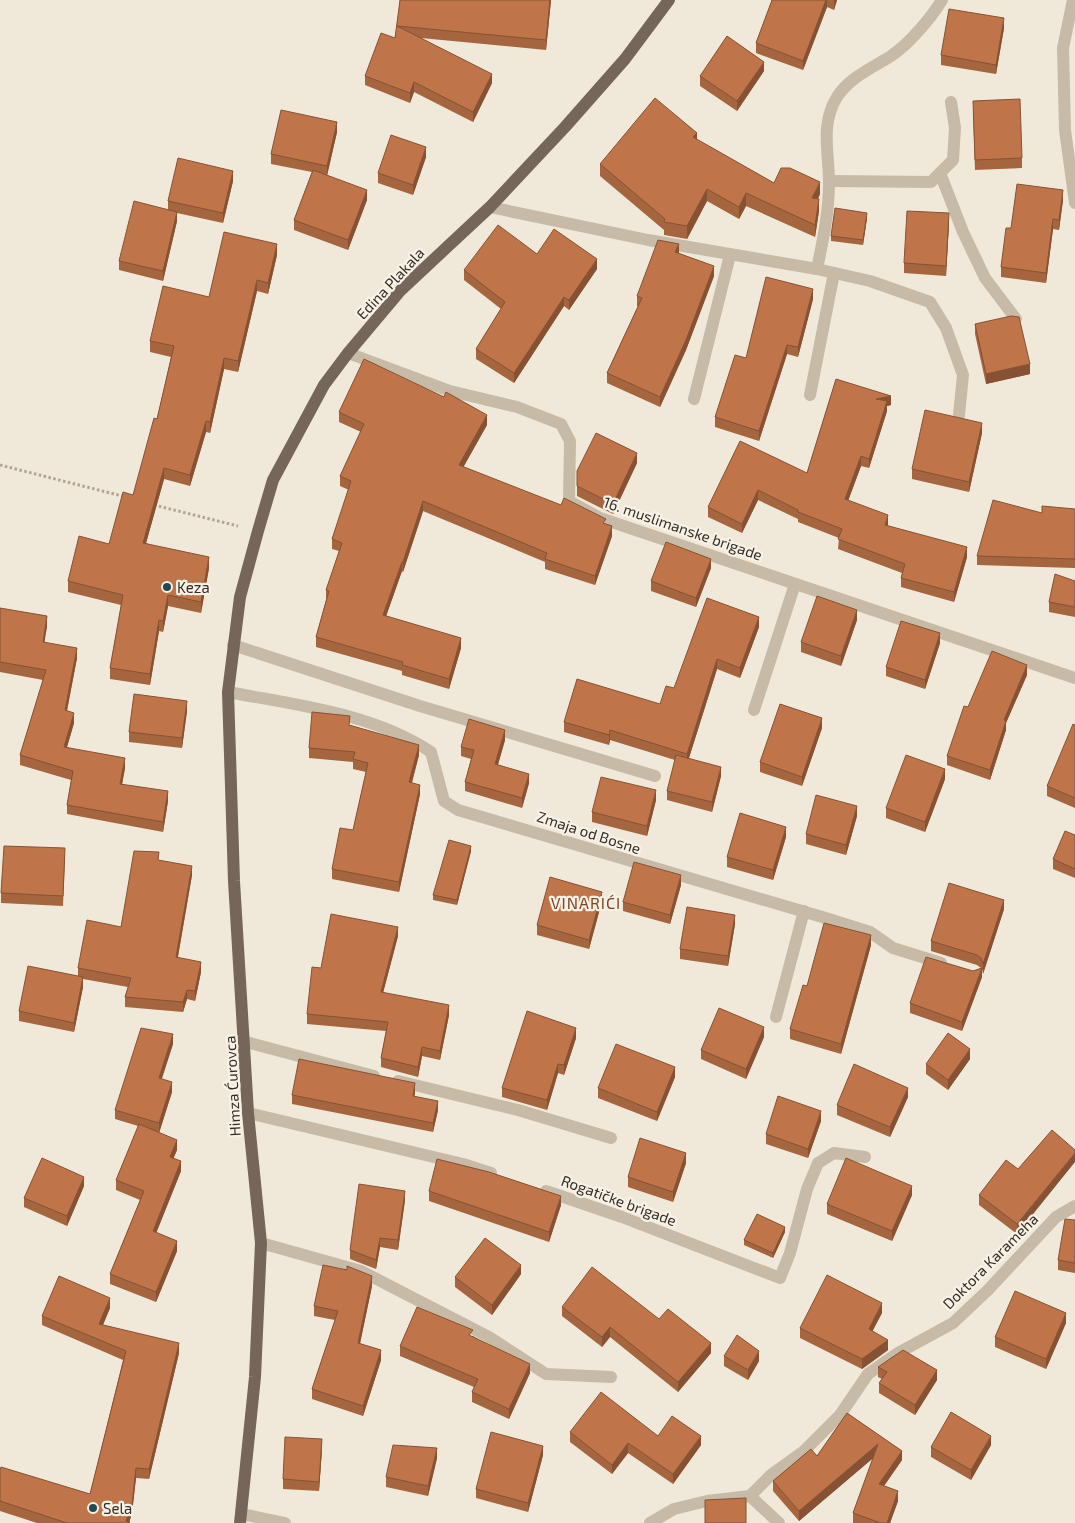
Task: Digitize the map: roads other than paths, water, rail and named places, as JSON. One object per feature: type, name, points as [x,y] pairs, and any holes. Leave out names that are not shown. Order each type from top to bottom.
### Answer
[{"type":"main road","name":"Edina Plakala","points":[[233,645],[240,597],[273,480],[324,385],[348,353],[401,290],[490,207],[624,58],[669,0]]},
{"type":"main road","name":"Himza Ćurovca","points":[[233,645],[228,692],[234,881],[246,1042],[248,1113],[261,1242],[255,1376],[241,1519]]},
{"type":"street","points":[[817,269],[826,226],[829,181],[825,128],[837,97],[859,74],[892,55],[933,15],[942,0]]},
{"type":"street","points":[[1073,0],[1063,48],[1065,130],[1075,203]]},
{"type":"street","points":[[829,181],[931,182],[953,160],[955,128],[951,102]]},
{"type":"street","points":[[940,174],[963,232],[985,278],[1016,319]]},
{"type":"street","points":[[490,207],[730,255],[817,269],[870,281],[930,302],[946,328],[963,375],[959,415]]},
{"type":"street","points":[[694,399],[730,255]]},
{"type":"street","points":[[810,395],[834,273]]},
{"type":"street","name":"16. muslimanske brigade","points":[[348,353],[450,390],[517,407],[561,424],[570,441],[569,501],[600,518],[1075,678]]},
{"type":"street","points":[[754,710],[795,584]]},
{"type":"street","points":[[233,645],[420,706],[654,776]]},
{"type":"street","name":"Zmaja od Bosne","points":[[228,692],[338,714],[407,736],[431,752],[444,801],[458,810],[534,831],[645,867],[804,911],[870,932],[893,948],[957,968]]},
{"type":"street","points":[[776,1017],[804,911]]},
{"type":"street","points":[[246,1042],[518,1110],[611,1138]]},
{"type":"street","points":[[248,1113],[462,1164],[500,1176]]},
{"type":"street","name":"Rogatičke brigade","points":[[538,1189],[622,1217],[780,1278],[790,1253],[807,1189],[818,1163],[834,1153],[865,1157]]},
{"type":"street","name":"Doktora Karameha","points":[[750,1496],[772,1474],[804,1451],[840,1415],[868,1374],[898,1353],[953,1323],[988,1290],[1056,1217],[1075,1206]]},
{"type":"street","points":[[261,1242],[360,1271],[489,1337],[546,1374],[611,1377]]},
{"type":"street","points":[[650,1523],[674,1510],[707,1501],[750,1496],[778,1523]]},
{"type":"street","points":[[241,1519],[285,1523]]},
{"type":"place","name":"Keza","points":[[167,587]]},
{"type":"place","name":"Sela","points":[[93,1508]]},
{"type":"district","name":"VINARIĆI","points":[[586,902]]}]
